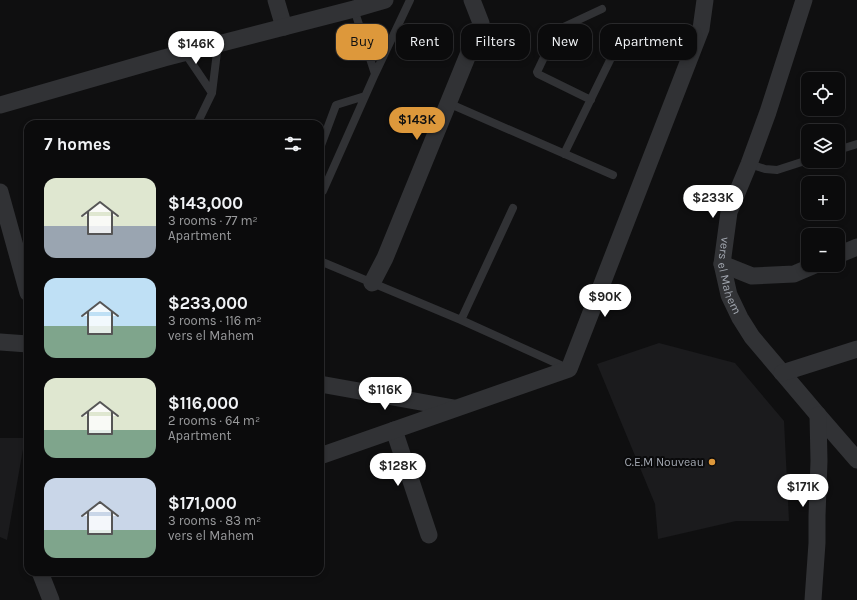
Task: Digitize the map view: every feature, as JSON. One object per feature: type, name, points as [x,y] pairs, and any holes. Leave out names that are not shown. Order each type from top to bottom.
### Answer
[{"type":"street","points":[[276,0],[284,27]]},
{"type":"street","points":[[0,104],[164,58],[385,0]]},
{"type":"street","points":[[372,283],[384,258],[481,23],[472,0]]},
{"type":"street","points":[[324,455],[569,369],[701,29],[705,0]]},
{"type":"street","name":"vers el Mahem","points":[[804,0],[768,112],[749,164],[728,212],[722,264],[729,295],[740,318],[752,337],[857,460]]},
{"type":"street","points":[[0,192],[24,279]]},
{"type":"street","points":[[845,252],[857,247]]},
{"type":"street","points":[[722,264],[752,276],[794,274],[801,271]]},
{"type":"street","points":[[0,342],[24,344]]},
{"type":"street","points":[[782,373],[857,349]]},
{"type":"street","points":[[324,385],[455,409]]},
{"type":"street","points":[[813,600],[820,461],[818,415]]},
{"type":"street","points":[[394,430],[429,535]]},
{"type":"street","points":[[42,576],[51,600]]},
{"type":"lane","points":[[324,189],[410,0]]},
{"type":"lane","points":[[354,9],[375,74]]},
{"type":"lane","points":[[591,100],[538,74],[537,72],[557,30],[602,9]]},
{"type":"lane","points":[[199,120],[212,93],[218,44]]},
{"type":"lane","points":[[185,53],[212,93]]},
{"type":"lane","points":[[564,154],[610,60]]},
{"type":"lane","points":[[324,137],[336,105],[365,96]]},
{"type":"lane","points":[[448,103],[612,175]]},
{"type":"lane","points":[[845,148],[857,144]]},
{"type":"lane","points":[[749,164],[765,169],[777,170],[801,162]]},
{"type":"lane","points":[[461,320],[513,208]]},
{"type":"lane","points":[[324,263],[461,320],[569,369]]},
{"type":"shaded area","name":"C.E.M Nouveau","points":[[659,343],[735,363],[784,421],[789,521],[736,521],[658,539],[655,504],[597,364]]},
{"type":"shaded area","points":[[0,438],[24,438],[7,540],[0,537]]},
{"type":"place","name":"C.E.M Nouveau","points":[[712,462]]}]
